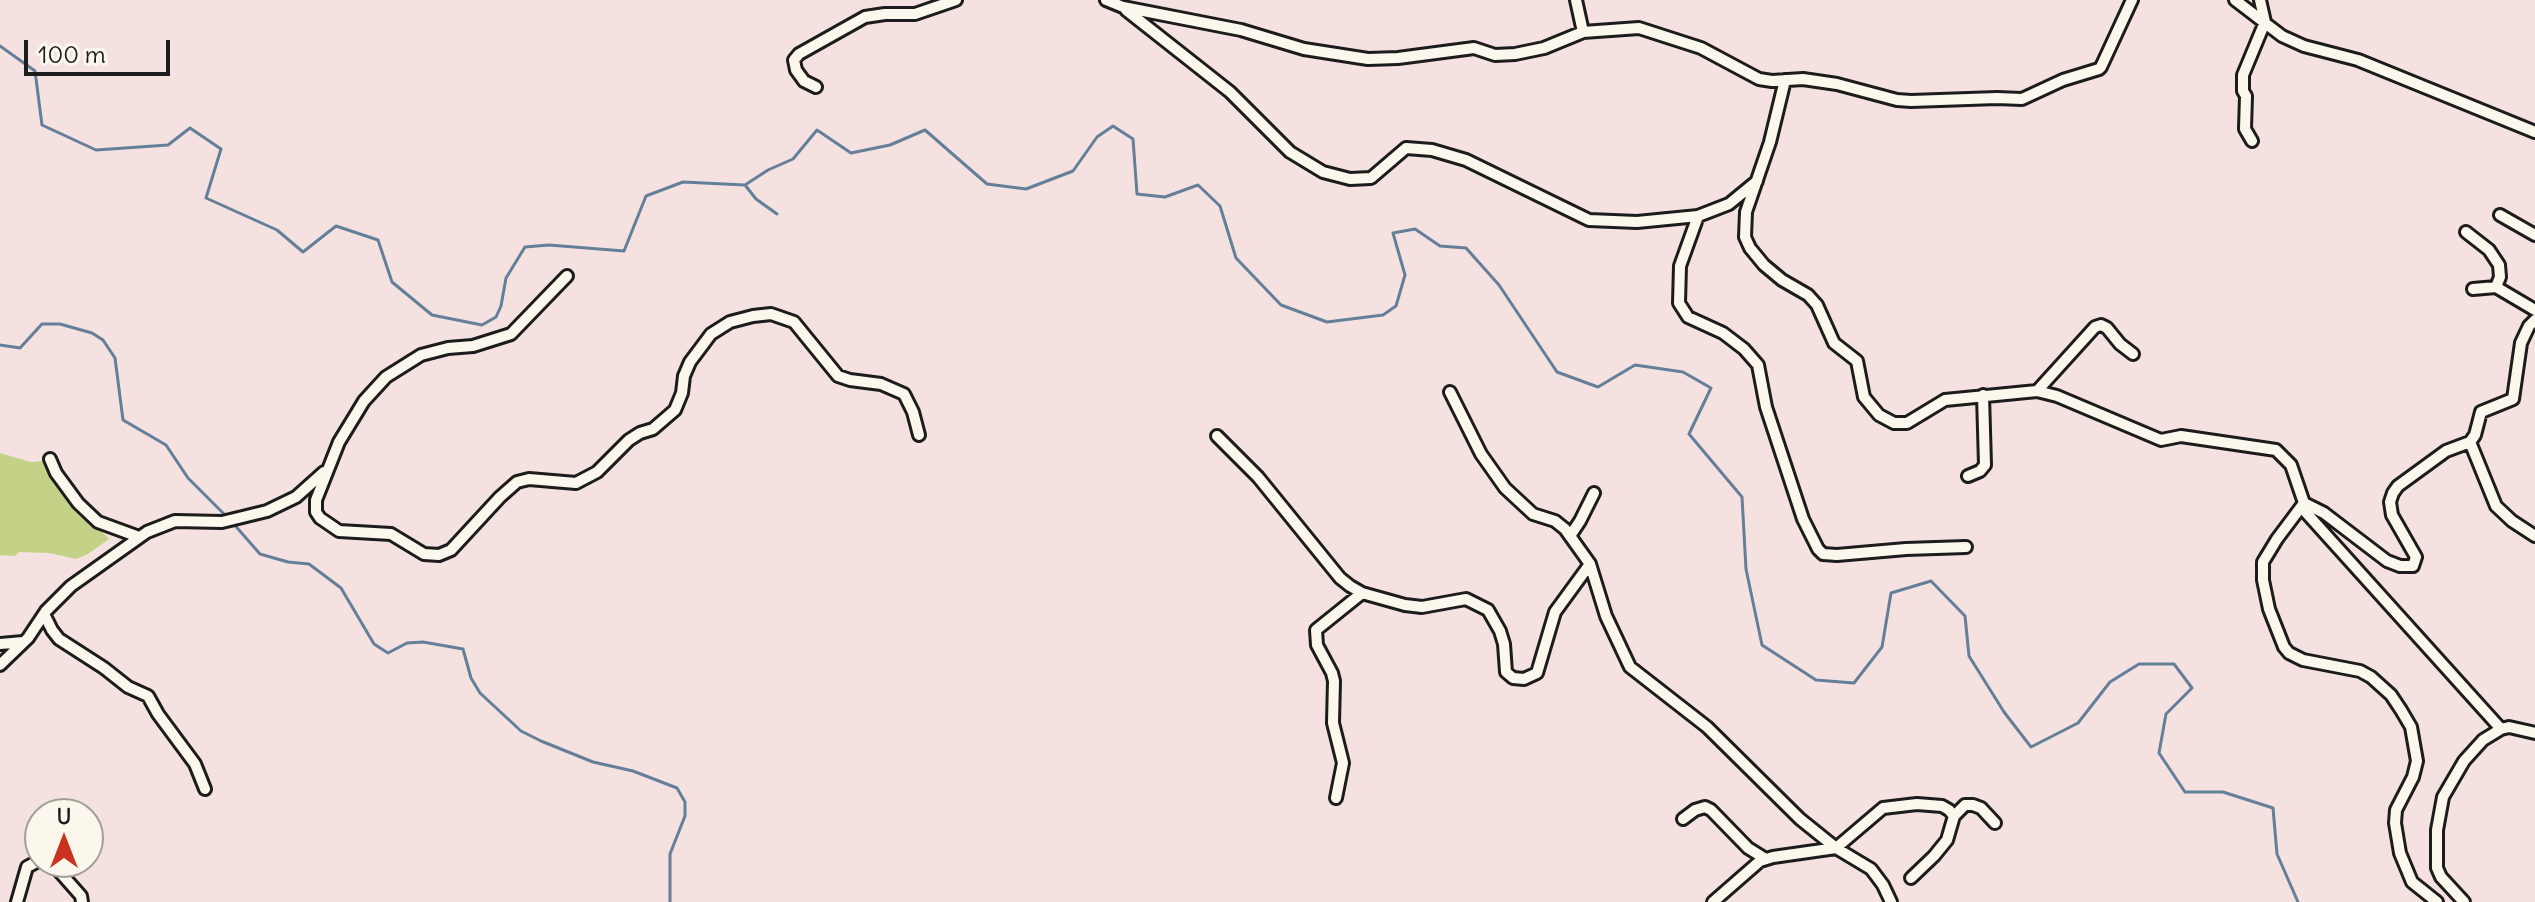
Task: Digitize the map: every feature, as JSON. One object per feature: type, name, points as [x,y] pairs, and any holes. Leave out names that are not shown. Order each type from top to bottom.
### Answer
[{"type":"street","points":[[816,87],[804,81],[796,70],[794,60],[799,54],[865,17],[915,14],[956,0]]},
{"type":"street","points":[[1106,0],[1123,7],[1241,30],[1311,51],[1368,59],[1474,48],[1495,55],[1523,53],[1583,32],[1645,29],[1701,48],[1751,76],[1772,81],[1837,84],[1905,101],[2022,99],[2101,67],[2132,0]]},
{"type":"street","points":[[1563,0],[1576,4],[1583,32]]},
{"type":"street","points":[[2235,0],[2282,36],[2304,46],[2358,60],[2535,132]]},
{"type":"street","points":[[2252,141],[2245,129],[2243,75],[2265,22],[2260,0]]},
{"type":"street","points":[[1123,7],[1230,92],[1290,152],[1323,172],[1350,179],[1371,178],[1406,148],[1418,148],[1466,160],[1589,220],[1637,222],[1698,216],[1729,204],[1758,180]]},
{"type":"street","points":[[1785,80],[1775,127],[1744,223],[1747,242],[1771,271],[1808,295],[1817,305],[1834,343],[1857,361],[1864,397],[1875,411],[1889,421],[1907,423],[1945,400],[2037,391],[2057,396],[2161,440],[2183,436],[2276,450],[2291,465],[2302,505],[2501,729]]},
{"type":"street","points":[[2500,215],[2535,235]]},
{"type":"street","points":[[1698,216],[1680,266],[1679,303],[1688,317],[1723,333],[1758,365],[1766,407],[1784,463],[1803,519],[1818,549],[1823,554],[1837,555],[1966,547]]},
{"type":"street","points":[[2466,232],[2489,250],[2499,265],[2500,277],[2496,287]]},
{"type":"street","points":[[567,276],[518,328],[504,337],[473,346],[433,351],[397,368],[352,417],[326,471],[315,506],[320,518],[332,528],[391,534],[424,554],[439,555],[451,550],[517,482],[529,479],[576,483],[597,472],[629,440],[653,429],[675,410],[690,362],[711,334],[730,322],[771,314],[794,322],[838,376],[881,384],[904,394],[919,435]]},
{"type":"street","points":[[2473,289],[2496,287],[2535,310]]},
{"type":"street","points":[[2302,505],[2324,513],[2387,561],[2411,567],[2416,563],[2416,557],[2392,515],[2390,502],[2393,493],[2446,451],[2470,442],[2481,412],[2514,398],[2521,343],[2535,320]]},
{"type":"street","points":[[2037,391],[2095,327],[2101,325],[2107,328],[2133,354]]},
{"type":"street","points":[[1450,392],[1481,454],[1505,488],[1533,514],[1555,521],[1590,564],[1606,616],[1630,667],[1707,727],[1800,819],[1836,848],[1871,869],[1891,902]]},
{"type":"street","points":[[1968,476],[1985,465],[1983,395]]},
{"type":"street","points":[[1217,436],[1268,488],[1340,578],[1362,593],[1418,607],[1463,599],[1480,604],[1492,614],[1500,631],[1507,674],[1513,678],[1524,679],[1539,670],[1555,612],[1590,564]]},
{"type":"street","points":[[2470,442],[2496,506],[2535,536]]},
{"type":"street","points":[[50,459],[56,473],[78,503],[98,522],[139,537]]},
{"type":"street","points":[[0,665],[35,630],[44,614],[71,586],[139,537],[175,521],[222,522],[267,511],[296,497],[326,471]]},
{"type":"street","points":[[1570,536],[1594,493]]},
{"type":"street","points":[[2302,505],[2263,562],[2269,609],[2289,653],[2303,660],[2360,671],[2371,677],[2391,695],[2411,727],[2417,761],[2413,777],[2396,810],[2395,823],[2400,853],[2412,882],[2437,902]]},
{"type":"street","points":[[1336,798],[1343,763],[1333,723],[1334,681],[1317,645],[1316,630],[1362,593]]},
{"type":"street","points":[[44,614],[59,639],[128,687],[148,696],[195,764],[205,789]]},
{"type":"street","points":[[0,644],[23,642]]},
{"type":"street","points":[[2464,902],[2441,877],[2437,868],[2440,809],[2453,777],[2474,747],[2501,729],[2519,728],[2535,733]]},
{"type":"street","points":[[1713,902],[1764,858],[1836,848],[1875,813],[1888,807],[1937,804],[1954,816]]},
{"type":"street","points":[[1911,878],[1947,840],[1954,816],[1965,805],[1981,808],[1995,823]]},
{"type":"street","points":[[1683,819],[1705,807],[1748,848],[1764,858]]},
{"type":"street","points":[[17,902],[24,878]]},
{"type":"street","points":[[65,878],[81,896],[82,902]]},
{"type":"green space","points":[[0,453],[31,462],[43,461],[64,491],[109,539],[76,559],[49,553],[0,555]]},
{"type":"waterway","points":[[0,46],[35,71],[42,125],[96,150],[168,145],[190,128],[221,149],[206,198],[277,230],[303,252],[336,226],[378,240],[392,282],[432,315],[482,325],[496,317],[506,278],[525,247],[549,245],[624,251],[646,196],[683,182],[745,185],[756,199],[777,214]]},
{"type":"waterway","points":[[745,185],[793,159],[817,130],[851,153],[890,145],[925,130],[987,184],[1026,189],[1073,171],[1097,137],[1113,126],[1133,139],[1137,194],[1165,197],[1198,185],[1220,206],[1236,258],[1281,305],[1327,322],[1383,315],[1396,306],[1405,275],[1393,233],[1415,229],[1440,246],[1466,248],[1499,285],[1557,372],[1598,387],[1635,365],[1683,372],[1711,388],[1689,434],[1742,497],[1746,569],[1762,645],[1816,680],[1854,683],[1882,647],[1891,593],[1931,581],[1965,616],[1969,656],[2004,712],[2031,747],[2078,723],[2110,682],[2139,664],[2174,664],[2192,688],[2166,714],[2159,753],[2185,792],[2223,792],[2273,808],[2277,854],[2298,902]]},
{"type":"waterway","points":[[0,345],[20,348],[42,324],[60,324],[92,333],[103,340],[115,358],[123,420],[166,445],[188,478],[226,516]]},
{"type":"waterway","points":[[232,522],[260,554],[309,564],[341,588],[374,644],[388,653],[407,643],[423,642],[463,649],[471,678],[480,693],[521,731],[593,762],[633,771],[677,788],[685,802],[685,816],[670,854],[670,902]]}]
